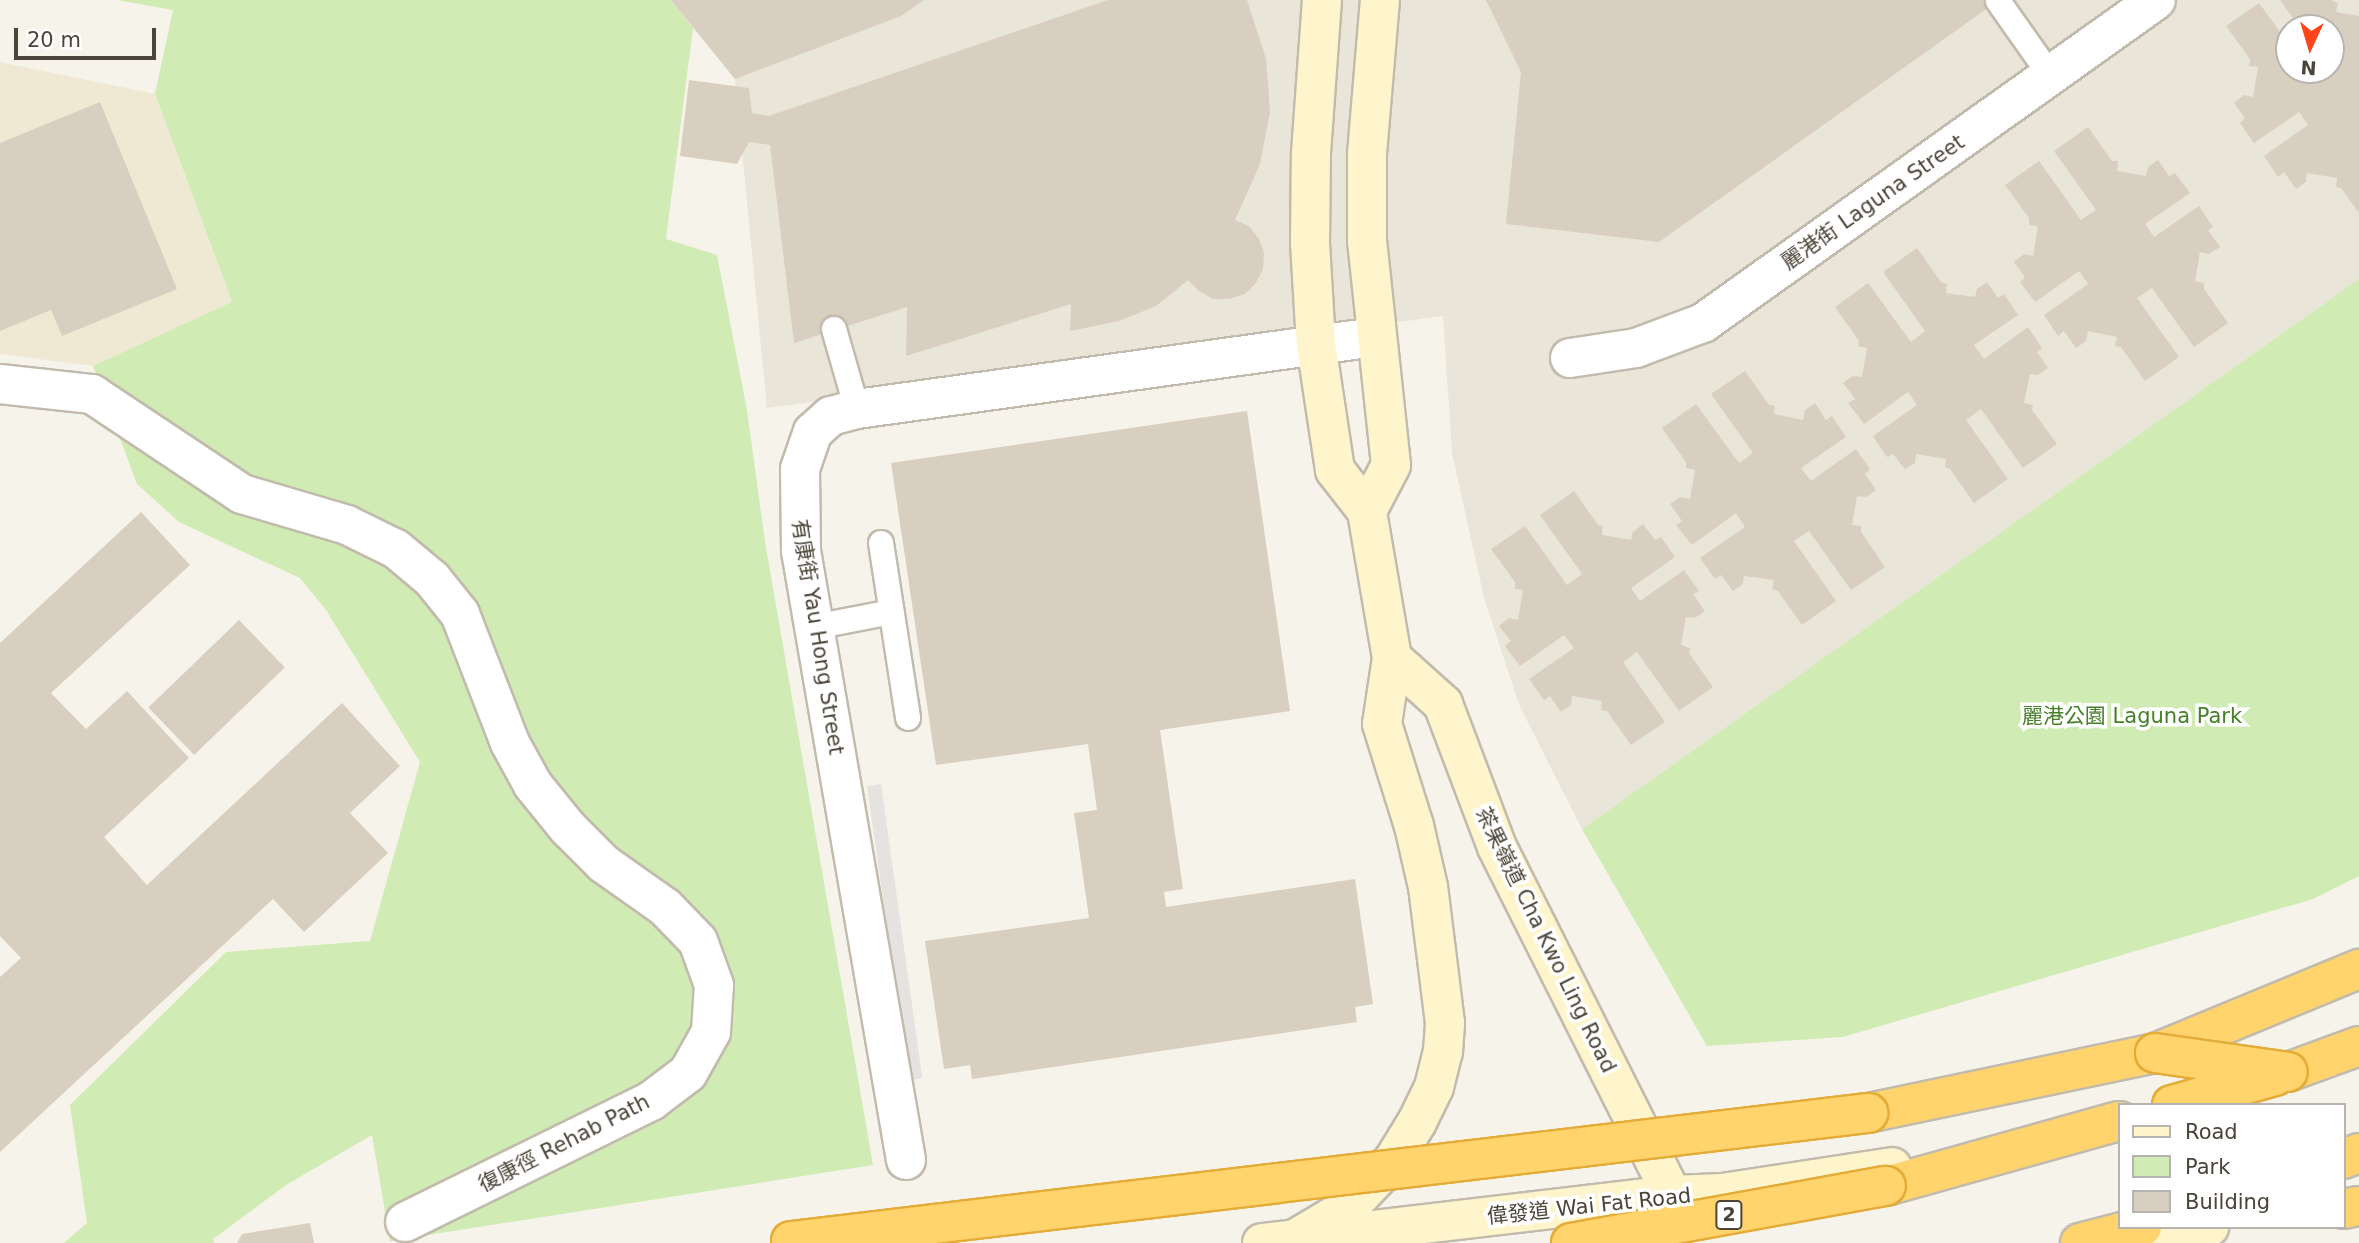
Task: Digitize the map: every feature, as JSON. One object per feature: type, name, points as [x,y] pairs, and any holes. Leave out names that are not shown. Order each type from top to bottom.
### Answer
[{"type":"highway","points":[[780,1243],[1868,1113],[2155,1053],[2359,969]]},
{"type":"highway","points":[[2179,1103],[2288,1072],[2359,1046]]},
{"type":"highway","points":[[2155,1053],[2288,1072]]},
{"type":"highway","name":"2","points":[[1571,1243],[1886,1186],[2118,1119]]},
{"type":"highway","points":[[2080,1243],[2134,1229]]},
{"type":"street","points":[[1279,1241],[1349,1207],[1393,1161],[1434,1087],[1443,1052],[1445,1023],[1428,887],[1414,826],[1382,724],[1392,658],[1367,510],[1335,470],[1316,344],[1310,243],[1311,153],[1322,0]]},
{"type":"street","points":[[1367,510],[1391,465],[1375,337],[1367,241],[1367,154],[1380,0]]},
{"type":"street","name":"麗港街 Laguna Street","points":[[1570,358],[1636,348],[1703,323],[2156,0]]},
{"type":"street","name":"有康街 Yau Hong Street","points":[[906,1160],[801,551],[800,468],[813,432],[831,416],[857,409],[1375,337]]},
{"type":"street","name":"復康徑 Rehab Path","points":[[0,384],[92,394],[242,494],[347,525],[396,549],[432,579],[460,614],[510,743],[533,785],[568,828],[604,864],[665,907],[698,941],[714,985],[710,1032],[688,1073],[651,1101],[405,1222]]},
{"type":"street","name":"茶果嶺道 Cha Kwo Ling Road","points":[[1392,658],[1443,704],[1497,847],[1672,1195]]},
{"type":"street","points":[[2180,1103],[2199,1098],[2359,1035]]},
{"type":"street","name":"偉發道 Wai Fat Road","points":[[1279,1241],[1672,1195],[1723,1193],[1956,1157],[2118,1119]]},
{"type":"street","points":[[2143,1243],[2201,1229]]},
{"type":"lane","points":[[1998,1],[2050,75]]},
{"type":"lane","points":[[834,329],[857,409]]},
{"type":"lane","points":[[881,543],[908,718]]},
{"type":"lane","points":[[814,627],[892,612]]},
{"type":"shaded area","points":[[671,0],[2359,0],[2359,279],[1582,829],[1520,707],[1484,598],[1452,453],[1443,316],[767,408],[735,79]]},
{"type":"shaded area","points":[[0,62],[155,94],[232,303],[93,366],[0,354]]},
{"type":"shaded area","points":[[881,784],[922,1078],[908,1080],[867,786]]},
{"type":"green space","points":[[117,0],[671,0],[693,28],[666,239],[717,255],[747,410],[765,542],[873,1165],[390,1241],[372,1135],[286,1185],[213,1239],[214,1243],[64,1243],[87,1223],[70,1105],[226,952],[370,941],[420,762],[326,610],[300,578],[179,522],[137,484],[93,366],[232,302],[155,94],[173,10]]},
{"type":"green space","name":"麗港公園 Laguna Park","points":[[2359,279],[2359,876],[2313,899],[1843,1037],[1707,1046],[1582,829]]},
{"type":"building","points":[[671,0],[924,0],[901,16],[735,79]]},
{"type":"building","points":[[1108,0],[1247,0],[1266,59],[1270,112],[1260,164],[1235,220],[1249,226],[1259,239],[1264,253],[1263,269],[1256,283],[1245,294],[1229,299],[1213,299],[1199,291],[1188,280],[1156,306],[1119,321],[1070,331],[1071,304],[906,356],[907,307],[794,343],[770,145],[749,142],[737,164],[680,156],[689,80],[749,88],[752,113],[769,116]]},
{"type":"building","points":[[1486,0],[1999,0],[1659,242],[1506,224],[1521,72]]},
{"type":"building","points":[[2280,0],[2331,0],[2338,3],[2336,12],[2359,16],[2359,213],[2341,188],[2336,187],[2337,178],[2307,173],[2306,182],[2296,189],[2284,172],[2278,177],[2264,156],[2308,125],[2299,112],[2254,143],[2240,123],[2245,118],[2234,103],[2244,95],[2253,97],[2258,67],[2249,66],[2250,59],[2226,26],[2259,3],[2275,25],[2275,84],[2345,84],[2345,14],[2290,14]]},
{"type":"building","points":[[100,102],[177,289],[62,336],[51,310],[0,331],[0,143]]},
{"type":"building","points":[[2088,127],[2112,161],[2118,161],[2117,171],[2146,176],[2148,167],[2158,160],[2169,176],[2175,173],[2190,193],[2145,224],[2154,237],[2199,206],[2213,227],[2208,230],[2220,247],[2209,254],[2200,252],[2195,281],[2204,283],[2204,289],[2228,323],[2194,347],[2152,288],[2137,298],[2179,357],[2145,381],[2121,347],[2115,346],[2117,337],[2088,331],[2086,341],[2076,348],[2064,331],[2058,336],[2044,315],[2088,284],[2079,271],[2035,302],[2020,282],[2025,277],[2014,262],[2024,254],[2033,256],[2038,226],[2029,225],[2029,218],[2005,185],[2039,161],[2081,220],[2096,210],[2054,151]]},
{"type":"building","points":[[1917,248],[1941,282],[1947,284],[1946,293],[1975,297],[1977,289],[1987,282],[1998,298],[2004,294],[2018,315],[1974,345],[1984,359],[2028,327],[2042,348],[2037,352],[2048,368],[2038,375],[2030,374],[2024,403],[2033,405],[2032,410],[2057,444],[2023,468],[1981,409],[1966,420],[2008,479],[1974,503],[1950,469],[1945,467],[1946,459],[1916,454],[1915,463],[1905,469],[1893,454],[1887,457],[1873,436],[1917,405],[1908,392],[1864,424],[1848,403],[1855,399],[1843,383],[1853,376],[1862,377],[1867,348],[1858,346],[1859,341],[1835,307],[1868,283],[1911,342],[1925,331],[1883,272]]},
{"type":"building","points":[[1745,371],[1769,405],[1775,406],[1774,414],[1803,420],[1805,410],[1815,403],[1826,420],[1832,416],[1846,437],[1801,468],[1811,481],[1856,449],[1870,469],[1865,474],[1876,490],[1866,497],[1857,496],[1852,525],[1861,526],[1861,532],[1885,567],[1851,590],[1809,531],[1794,541],[1836,601],[1802,625],[1778,591],[1772,589],[1774,580],[1744,576],[1743,584],[1733,591],[1721,575],[1715,579],[1700,558],[1745,527],[1736,513],[1692,545],[1676,525],[1682,521],[1670,504],[1680,497],[1690,499],[1695,470],[1686,468],[1686,462],[1662,428],[1696,404],[1739,463],[1753,453],[1711,394]]},
{"type":"building","points":[[1247,411],[1290,711],[1160,730],[1183,889],[1164,892],[1166,907],[1355,879],[1373,1004],[1355,1007],[1357,1022],[972,1079],[970,1065],[944,1069],[925,941],[1089,918],[1074,813],[1097,810],[1088,744],[936,765],[891,463]]},
{"type":"building","points":[[1574,491],[1598,525],[1603,526],[1602,535],[1631,540],[1633,532],[1643,524],[1655,540],[1661,537],[1675,557],[1631,588],[1640,601],[1684,570],[1699,591],[1693,594],[1705,611],[1695,618],[1686,617],[1681,645],[1690,648],[1689,653],[1713,687],[1679,711],[1637,652],[1623,662],[1665,722],[1631,745],[1607,711],[1601,710],[1602,701],[1572,696],[1571,705],[1561,712],[1550,696],[1544,700],[1529,679],[1574,648],[1564,635],[1520,666],[1505,646],[1511,641],[1499,626],[1509,618],[1518,620],[1523,590],[1515,589],[1515,582],[1491,549],[1525,526],[1567,585],[1582,574],[1540,515]]},
{"type":"building","points":[[141,512],[190,565],[51,693],[86,729],[127,691],[189,758],[104,837],[147,885],[342,703],[400,766],[350,813],[388,853],[304,932],[273,899],[0,1152],[0,977],[21,958],[0,936],[0,643]]},
{"type":"building","points":[[239,620],[285,667],[194,755],[148,708]]},
{"type":"building","points":[[310,1223],[314,1243],[237,1243],[242,1234]]}]
